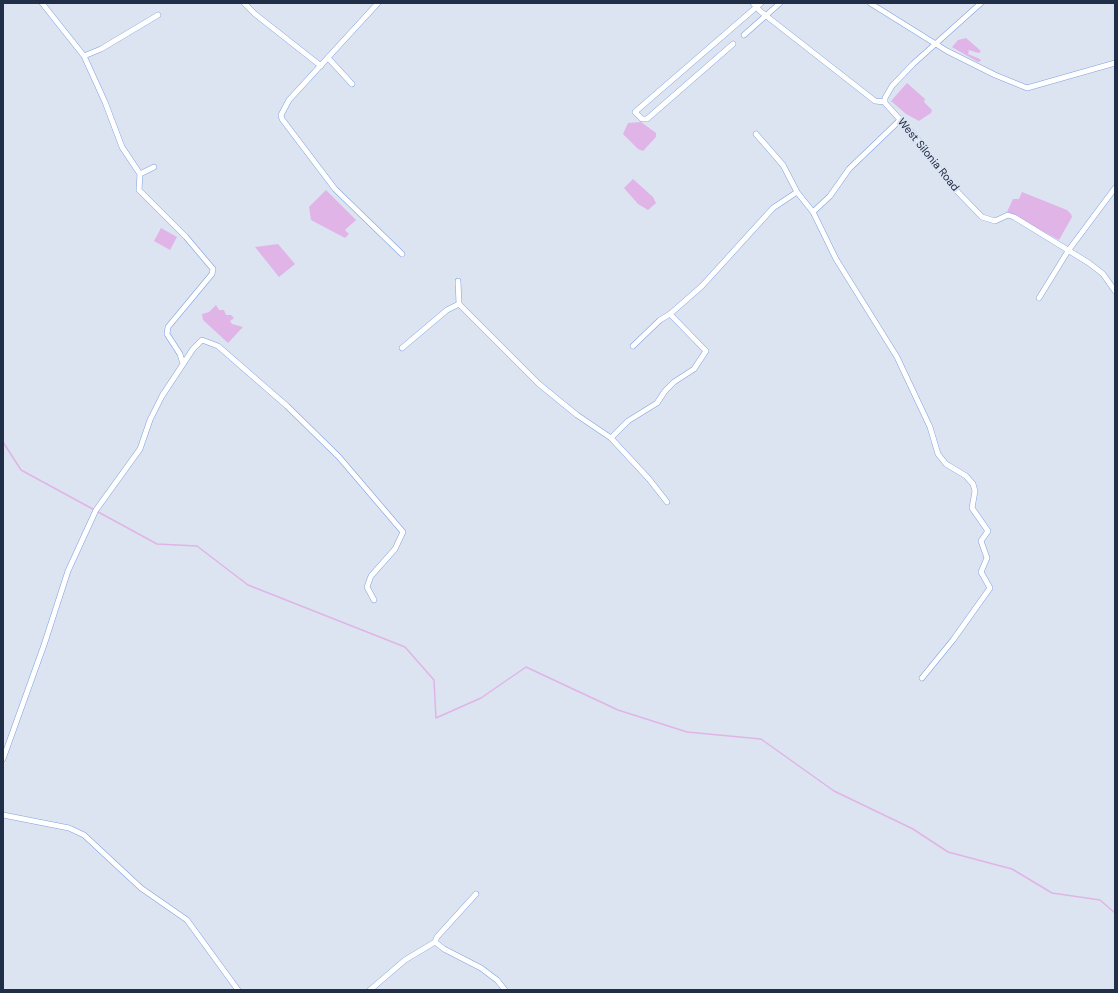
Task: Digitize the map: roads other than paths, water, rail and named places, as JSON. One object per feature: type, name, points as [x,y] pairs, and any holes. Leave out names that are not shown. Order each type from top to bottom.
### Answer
[{"type":"street","points":[[42,3],[84,56],[105,102],[122,147],[140,174],[140,190],[186,238],[214,272],[168,327],[167,334],[180,354],[183,364]]},
{"type":"street","points":[[244,3],[255,14],[321,66]]},
{"type":"street","points":[[378,3],[329,59],[289,100],[281,115],[282,120],[335,189],[402,254]]},
{"type":"street","points":[[744,35],[780,3]]},
{"type":"street","points":[[870,3],[966,61],[1028,88],[1115,63]]},
{"type":"street","points":[[734,44],[647,119],[642,119],[635,112],[757,4],[765,15],[875,101],[885,102],[885,98],[892,86],[912,64],[981,3]]},
{"type":"street","points":[[84,56],[101,49],[158,15]]},
{"type":"street","points":[[329,59],[352,84]]},
{"type":"street","name":"West Silonia Road","points":[[885,102],[915,136],[952,186],[978,215],[987,220],[995,221],[1010,215],[1068,251]]},
{"type":"street","points":[[813,212],[830,196],[849,169],[900,120]]},
{"type":"street","points":[[756,134],[783,165],[797,192],[813,212],[836,259],[897,357],[930,428],[938,454],[946,464],[966,476],[973,484],[975,491],[972,508],[988,531],[982,541],[987,558],[981,572],[990,588],[953,640],[922,678]]},
{"type":"street","points":[[140,174],[154,167]]},
{"type":"street","points":[[1039,298],[1068,251],[1115,188]]},
{"type":"street","points":[[633,346],[660,320],[670,314],[702,286],[773,208],[797,192]]},
{"type":"street","points":[[1068,251],[1089,263],[1103,274],[1115,291]]},
{"type":"street","points":[[458,281],[459,304],[539,384],[577,415],[611,438],[667,502]]},
{"type":"street","points":[[402,348],[447,310],[459,304]]},
{"type":"street","points":[[611,438],[628,421],[657,404],[665,391],[674,382],[694,369],[706,351],[670,314]]},
{"type":"street","points":[[3,759],[71,564],[96,510],[140,449],[150,420],[162,396],[193,349],[202,340],[218,346],[270,391],[339,457],[403,532],[395,549],[371,576],[367,586],[374,600]]},
{"type":"street","points":[[3,815],[69,828],[84,835],[141,888],[187,920],[238,990]]},
{"type":"street","points":[[370,990],[405,960],[435,942],[437,937],[476,894]]},
{"type":"street","points":[[435,942],[444,949],[481,968],[497,980],[505,990]]},
{"type":"waterway","points":[[3,442],[21,470],[157,544],[197,546],[248,585],[405,647],[434,680],[436,718],[481,698],[526,667],[618,710],[687,732],[761,739],[834,791],[913,829],[948,852],[1012,869],[1052,893],[1100,900],[1115,913]]}]
